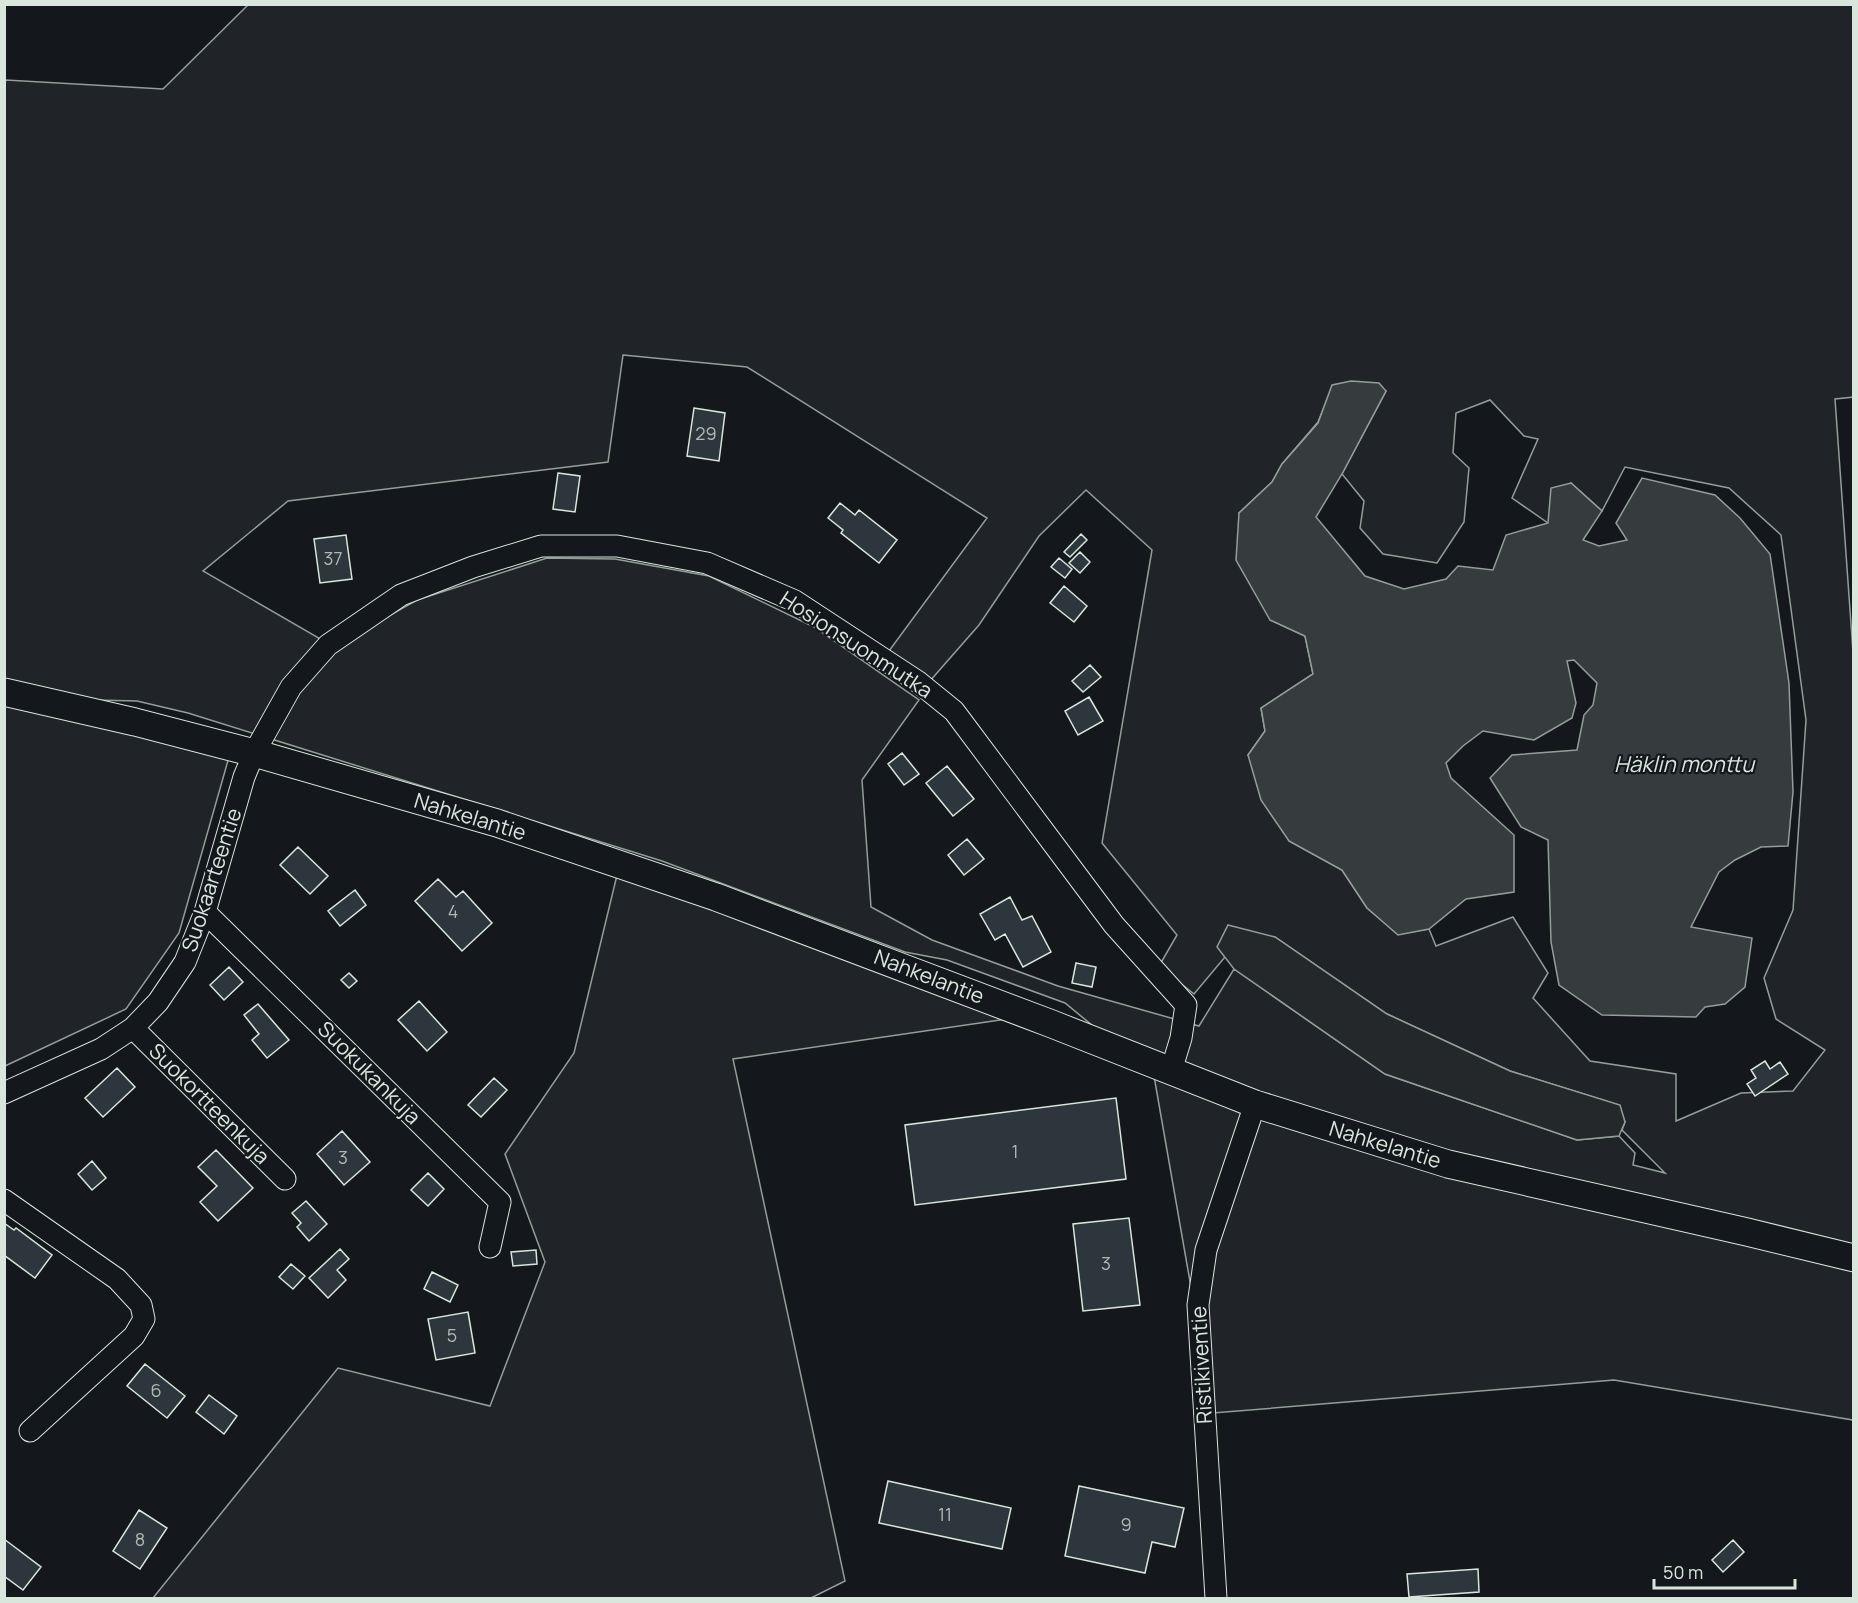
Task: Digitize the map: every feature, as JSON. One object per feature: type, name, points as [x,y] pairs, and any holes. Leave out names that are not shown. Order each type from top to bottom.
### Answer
[{"type":"main road","name":"Nahkelantie","points":[[4,692],[135,722],[254,753],[497,824],[716,897],[1255,1104],[1448,1164],[1854,1258]]},
{"type":"street","name":"Hosionsuonmutka","points":[[254,753],[291,687],[328,645],[401,595],[473,567],[541,546],[617,546],[707,563],[795,601],[916,681],[954,711],[1113,925],[1186,1005],[1181,1038],[1170,1071]]},
{"type":"street","name":"Suokaarteentie","points":[[4,1093],[101,1049],[133,1028],[158,1002],[185,962],[205,912],[244,777],[254,753]]},
{"type":"street","name":"Suokukankuja","points":[[205,912],[500,1202],[490,1247]]},
{"type":"street","name":"Suokortteenkuja","points":[[133,1028],[285,1179]]},
{"type":"street","name":"Ristikiventie","points":[[1216,1599],[1198,1305],[1206,1250],[1255,1104]]},
{"type":"street","points":[[4,1200],[117,1279],[141,1305],[144,1319],[134,1336],[30,1431]]},
{"type":"shaded area","points":[[249,4],[1853,5],[1854,397],[1835,399],[1854,666],[1853,1420],[1614,1380],[1213,1413],[1154,1076],[1065,1003],[947,960],[905,952],[662,861],[188,713],[137,701],[95,700],[5,680],[4,86],[6,80],[163,89]],"holes":[[[623,355],[747,367],[987,518],[886,655],[929,682],[979,625],[1039,536],[1086,490],[1152,550],[1102,843],[1177,935],[1159,966],[1194,994],[1225,957],[1218,947],[1275,937],[1387,1014],[1510,1071],[1619,1105],[1625,1122],[1622,1130],[1665,1173],[1633,1165],[1635,1153],[1619,1136],[1577,1140],[1385,1074],[1234,969],[1199,1026],[1058,986],[932,940],[871,907],[862,780],[919,700],[814,627],[709,576],[615,559],[547,558],[417,600],[334,647],[203,571],[288,501],[608,462]],[[1333,385],[1386,391],[1342,474],[1364,501],[1360,528],[1383,554],[1437,563],[1464,522],[1469,468],[1453,453],[1456,413],[1490,400],[1524,436],[1538,439],[1512,498],[1548,523],[1571,483],[1602,511],[1625,467],[1729,488],[1781,535],[1806,720],[1793,910],[1764,978],[1776,1019],[1825,1050],[1793,1091],[1741,1093],[1676,1121],[1676,1074],[1590,1061],[1533,998],[1548,973],[1513,917],[1436,946],[1429,929],[1398,934],[1367,908],[1342,870],[1289,841],[1248,755],[1265,731],[1261,708],[1313,674],[1305,636],[1270,620],[1239,513],[1272,482],[1282,464],[1318,422]]]},
{"type":"shaded area","points":[[5,705],[229,757],[179,933],[126,1009],[5,1066]]},
{"type":"shaded area","points":[[617,875],[1007,1019],[733,1059],[845,1581],[811,1598],[153,1598],[338,1368],[490,1406],[545,1262],[505,1154],[574,1053]]},
{"type":"shaded area","points":[[1228,925],[1275,937],[1387,1014],[1510,1071],[1620,1105],[1625,1122],[1619,1136],[1577,1140],[1385,1074],[1234,969],[1217,947]]},
{"type":"water","name":"Häklin monttu","points":[[1351,381],[1379,383],[1386,391],[1342,474],[1316,517],[1365,576],[1404,589],[1446,579],[1458,566],[1493,570],[1506,535],[1548,523],[1551,488],[1571,483],[1602,511],[1583,540],[1599,546],[1627,540],[1616,523],[1642,478],[1715,495],[1740,518],[1770,554],[1789,683],[1793,792],[1788,846],[1761,847],[1735,860],[1719,872],[1691,927],[1752,938],[1745,987],[1725,1004],[1705,1007],[1696,1017],[1602,1015],[1559,985],[1551,942],[1548,840],[1521,827],[1490,778],[1512,755],[1577,750],[1584,715],[1593,705],[1597,683],[1574,660],[1567,661],[1576,703],[1572,718],[1534,740],[1483,731],[1446,763],[1451,778],[1514,835],[1514,892],[1466,899],[1429,929],[1398,935],[1367,908],[1342,870],[1289,841],[1261,800],[1248,755],[1265,731],[1261,708],[1313,674],[1305,636],[1270,620],[1236,560],[1239,513],[1272,482],[1282,464],[1318,423],[1332,385]]},
{"type":"building","points":[[694,408],[725,413],[719,461],[687,456]]},
{"type":"building","points":[[558,473],[580,476],[575,512],[553,509]]},
{"type":"building","points":[[840,503],[855,515],[859,510],[897,540],[879,563],[841,533],[843,530],[828,518]]},
{"type":"building","points":[[1081,534],[1087,540],[1070,557],[1064,552]]},
{"type":"building","points":[[346,535],[352,579],[320,583],[314,539]]},
{"type":"building","points":[[1080,552],[1090,562],[1080,573],[1069,563]]},
{"type":"building","points":[[1059,558],[1072,569],[1065,578],[1051,567]]},
{"type":"building","points":[[1064,586],[1087,606],[1074,622],[1050,603]]},
{"type":"building","points":[[1090,665],[1101,677],[1083,692],[1072,681]]},
{"type":"building","points":[[1089,697],[1103,721],[1078,735],[1065,711]]},
{"type":"building","points":[[902,753],[919,774],[904,785],[888,764]]},
{"type":"building","points":[[947,766],[974,799],[953,816],[926,783]]},
{"type":"building","points":[[967,839],[984,859],[964,875],[948,855]]},
{"type":"building","points":[[298,847],[328,876],[310,894],[280,865]]},
{"type":"building","points":[[438,879],[456,897],[463,891],[492,923],[462,951],[415,901]]},
{"type":"building","points":[[355,890],[366,905],[340,926],[328,911]]},
{"type":"building","points":[[1010,897],[1022,920],[1032,916],[1051,952],[1023,967],[1005,934],[995,940],[980,914]]},
{"type":"building","points":[[1076,963],[1096,967],[1092,987],[1072,983]]},
{"type":"building","points":[[229,967],[243,982],[224,1000],[210,985]]},
{"type":"building","points":[[349,973],[357,981],[349,988],[341,980]]},
{"type":"building","points":[[419,1001],[447,1032],[427,1051],[398,1020]]},
{"type":"building","points":[[258,1004],[289,1040],[267,1058],[252,1040],[259,1034],[244,1015]]},
{"type":"building","points":[[1765,1061],[1770,1069],[1780,1062],[1788,1074],[1755,1096],[1747,1084],[1756,1078],[1751,1070]]},
{"type":"building","points":[[117,1068],[135,1087],[103,1117],[85,1098]]},
{"type":"building","points":[[494,1078],[507,1090],[481,1117],[468,1105]]},
{"type":"building","points":[[1116,1098],[1126,1179],[915,1205],[905,1125]]},
{"type":"building","points":[[342,1131],[370,1162],[344,1185],[317,1154]]},
{"type":"building","points":[[216,1150],[253,1188],[218,1221],[200,1202],[217,1186],[198,1167]]},
{"type":"building","points":[[92,1161],[106,1178],[92,1190],[78,1174]]},
{"type":"building","points":[[428,1173],[444,1189],[428,1206],[411,1190]]},
{"type":"building","points":[[306,1201],[327,1224],[309,1241],[297,1227],[301,1223],[292,1213]]},
{"type":"building","points":[[1129,1218],[1140,1305],[1083,1311],[1073,1224]]},
{"type":"building","points":[[4,1223],[14,1230],[16,1228],[52,1255],[35,1278],[4,1255]]},
{"type":"building","points":[[340,1249],[349,1259],[337,1270],[346,1280],[328,1298],[309,1278]]},
{"type":"building","points":[[536,1250],[537,1264],[513,1266],[511,1252]]},
{"type":"building","points":[[291,1264],[305,1276],[293,1289],[279,1277]]},
{"type":"building","points":[[432,1272],[458,1285],[450,1302],[424,1289]]},
{"type":"building","points":[[468,1312],[475,1353],[436,1360],[428,1319]]},
{"type":"building","points":[[145,1364],[185,1396],[167,1418],[127,1386]]},
{"type":"building","points":[[209,1395],[237,1416],[224,1434],[196,1412]]},
{"type":"building","points":[[888,1481],[1011,1508],[1002,1549],[879,1523]]},
{"type":"building","points":[[1079,1486],[1184,1508],[1175,1547],[1152,1542],[1145,1573],[1065,1556]]},
{"type":"building","points":[[139,1510],[167,1528],[140,1569],[113,1551]]},
{"type":"building","points":[[4,1539],[41,1567],[23,1590],[4,1576]]},
{"type":"building","points":[[1733,1540],[1744,1552],[1723,1572],[1712,1560]]},
{"type":"building","points":[[1478,1569],[1479,1592],[1409,1597],[1407,1574]]}]
